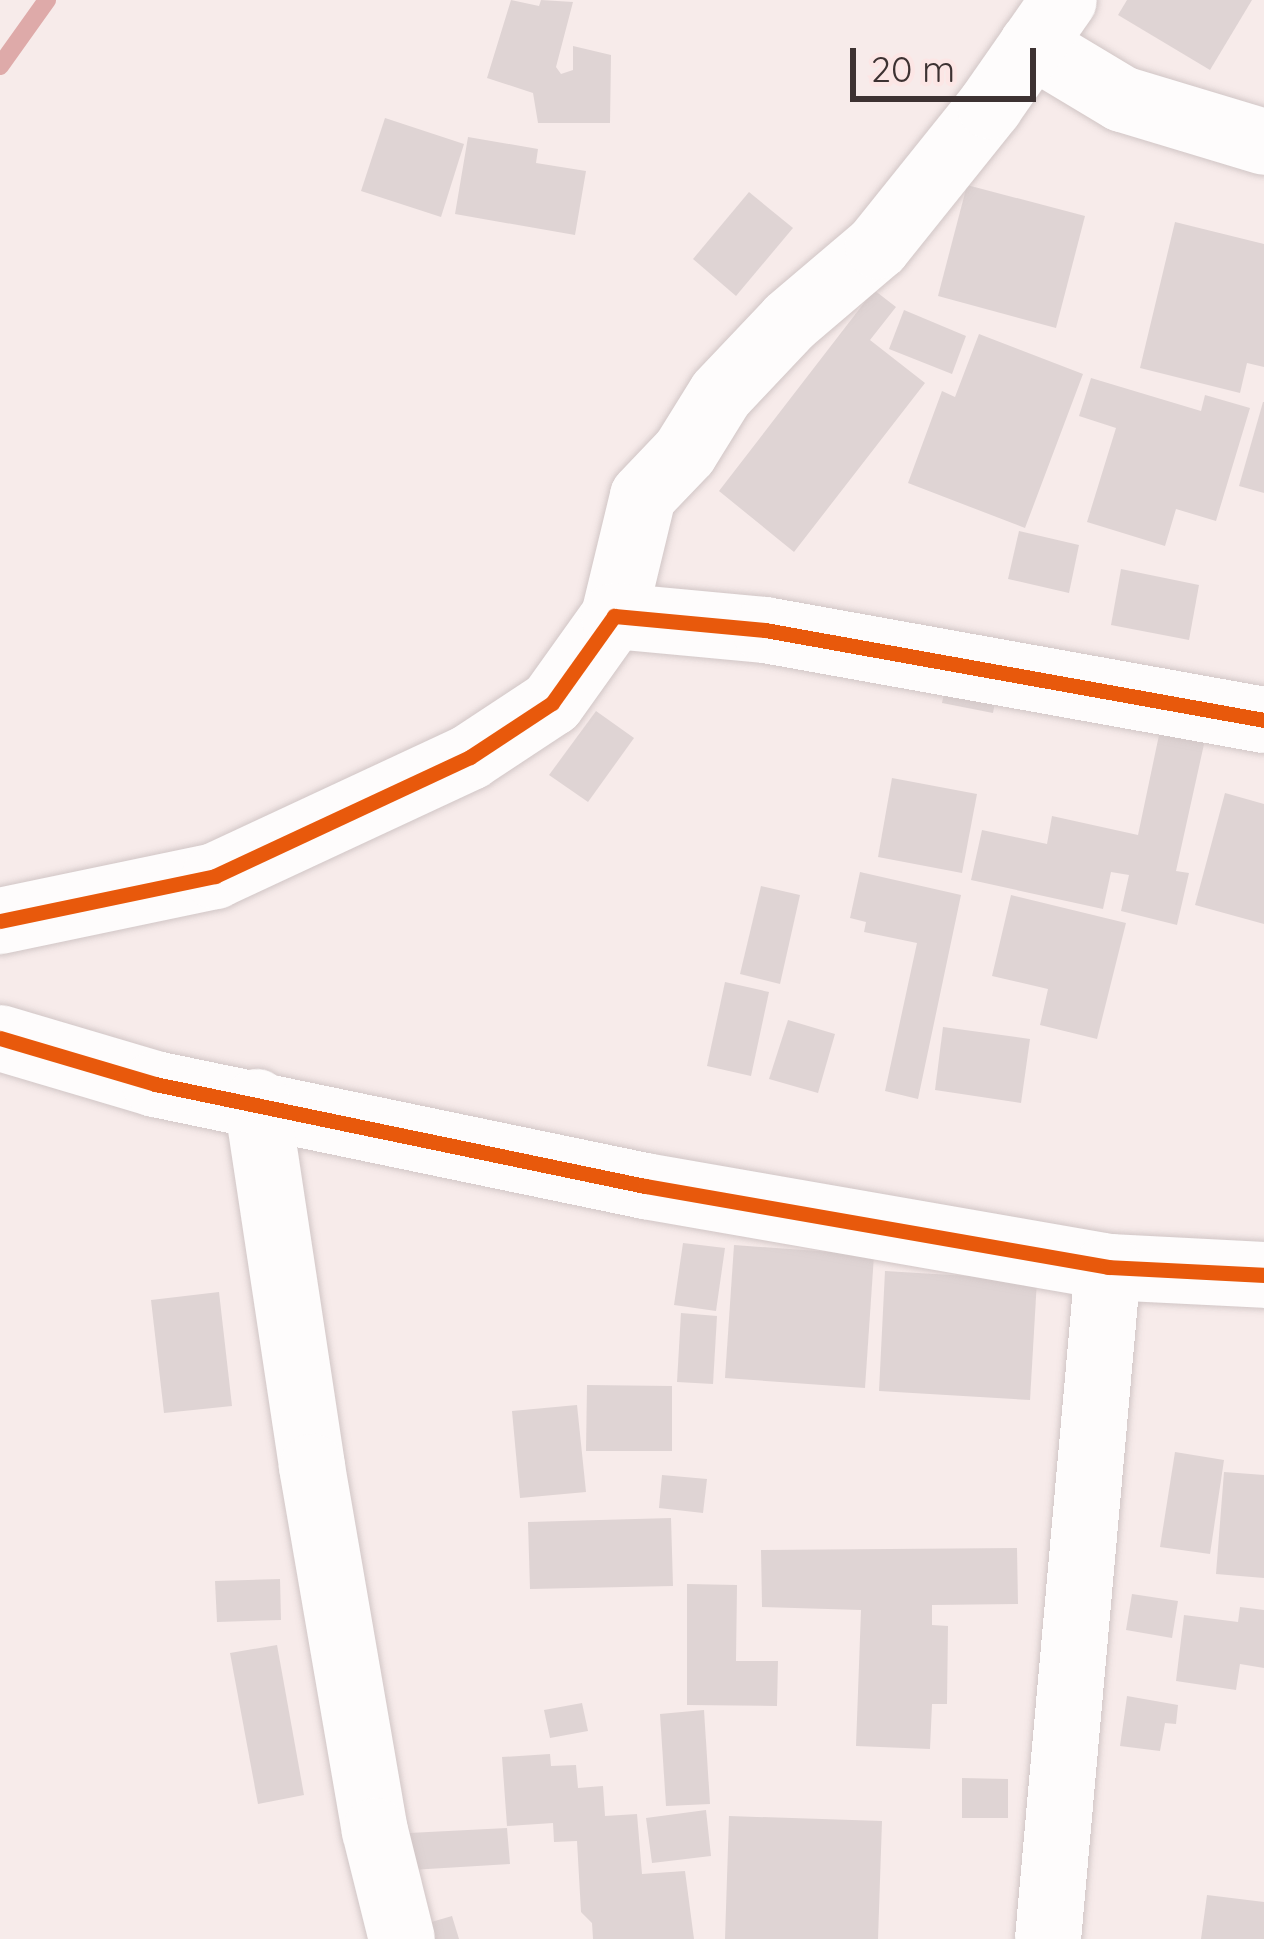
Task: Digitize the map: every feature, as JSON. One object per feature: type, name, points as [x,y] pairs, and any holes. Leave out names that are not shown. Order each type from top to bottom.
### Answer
[{"type":"street","points":[[0,921],[215,876],[470,757],[552,703],[614,616],[643,496],[686,452],[721,394],[790,321],[878,246],[1048,22],[1122,99],[1264,142]]},
{"type":"street","points":[[614,616],[765,630],[1264,720]]},
{"type":"street","points":[[0,1038],[155,1084],[645,1186],[1108,1267],[1264,1275]]},
{"type":"street","points":[[257,1102],[363,1763],[402,1939]]},
{"type":"street","points":[[1048,1939],[1108,1267]]},
{"type":"building","points":[[511,0],[539,6],[541,0],[573,2],[556,67],[561,74],[573,70],[573,46],[611,55],[610,123],[538,123],[533,93],[487,78]]},
{"type":"building","points":[[1127,0],[1252,0],[1210,70],[1118,15]]},
{"type":"building","points":[[385,118],[464,144],[441,217],[361,191]]},
{"type":"building","points":[[468,137],[538,149],[536,163],[586,171],[575,235],[455,214]]},
{"type":"building","points":[[967,185],[1085,216],[1056,328],[938,296]]},
{"type":"building","points":[[749,192],[793,228],[736,296],[693,259]]},
{"type":"building","points":[[1175,222],[1264,244],[1264,367],[1247,363],[1240,393],[1140,368]]},
{"type":"building","points":[[874,290],[896,307],[870,340],[925,383],[794,552],[719,491]]},
{"type":"building","points":[[904,310],[966,336],[952,374],[889,349]]},
{"type":"building","points":[[979,334],[1083,374],[1025,528],[908,483],[942,391],[955,397]]},
{"type":"building","points":[[1091,378],[1201,411],[1205,395],[1250,408],[1216,521],[1176,509],[1165,546],[1087,522],[1116,428],[1079,416]]},
{"type":"building","points":[[1264,402],[1264,493],[1239,486]]},
{"type":"building","points":[[1019,531],[1079,545],[1069,593],[1008,579]]},
{"type":"building","points":[[1121,569],[1199,585],[1189,640],[1111,625]]},
{"type":"building","points":[[949,669],[999,680],[993,713],[942,703]]},
{"type":"building","points":[[596,711],[634,738],[588,802],[549,775]]},
{"type":"building","points":[[1163,716],[1208,726],[1176,871],[1189,873],[1177,925],[1121,911],[1129,875],[1111,872],[1103,909],[971,880],[982,830],[1047,844],[1052,816],[1138,835]]},
{"type":"building","points":[[892,778],[977,794],[962,873],[878,857]]},
{"type":"building","points":[[1225,793],[1264,804],[1264,924],[1195,905]]},
{"type":"building","points":[[860,872],[961,895],[918,1099],[885,1091],[917,943],[864,932],[866,922],[850,918]]},
{"type":"building","points":[[761,886],[800,895],[780,984],[740,974]]},
{"type":"building","points":[[1011,895],[1126,923],[1097,1039],[1040,1025],[1048,989],[992,976]]},
{"type":"building","points":[[725,982],[769,992],[751,1076],[707,1066]]},
{"type":"building","points":[[788,1020],[835,1034],[818,1093],[769,1079]]},
{"type":"building","points":[[943,1027],[1030,1039],[1021,1103],[935,1090]]},
{"type":"building","points":[[683,1243],[725,1248],[716,1311],[674,1305]]},
{"type":"building","points":[[734,1245],[874,1255],[865,1388],[725,1378]]},
{"type":"building","points":[[885,1271],[1037,1280],[1030,1400],[879,1391]]},
{"type":"building","points":[[219,1292],[232,1406],[164,1413],[151,1300]]},
{"type":"building","points":[[681,1313],[717,1316],[713,1384],[677,1382]]},
{"type":"building","points":[[587,1385],[672,1386],[672,1451],[586,1451]]},
{"type":"building","points":[[577,1405],[586,1492],[520,1498],[512,1411]]},
{"type":"building","points":[[1175,1452],[1224,1460],[1210,1554],[1160,1547]]},
{"type":"building","points":[[1224,1472],[1264,1475],[1264,1578],[1216,1574]]},
{"type":"building","points":[[662,1475],[707,1479],[703,1513],[659,1508]]},
{"type":"building","points":[[671,1518],[673,1586],[530,1589],[528,1522]]},
{"type":"building","points":[[1017,1548],[1018,1604],[932,1605],[932,1625],[948,1626],[947,1704],[932,1704],[930,1749],[856,1746],[861,1610],[762,1607],[761,1550]]},
{"type":"building","points":[[280,1579],[281,1620],[217,1622],[215,1581]]},
{"type":"building","points":[[687,1584],[737,1585],[736,1661],[778,1661],[777,1706],[687,1705]]},
{"type":"building","points":[[1132,1594],[1178,1601],[1172,1638],[1126,1630]]},
{"type":"building","points":[[1240,1607],[1264,1610],[1264,1668],[1240,1664],[1236,1690],[1176,1681],[1184,1615],[1238,1622]]},
{"type":"building","points":[[277,1645],[304,1795],[258,1804],[230,1653]]},
{"type":"building","points":[[1127,1696],[1178,1705],[1176,1724],[1165,1723],[1160,1751],[1120,1746]]},
{"type":"building","points":[[582,1703],[588,1731],[550,1738],[544,1710]]},
{"type":"building","points":[[704,1710],[710,1804],[666,1806],[660,1714]]},
{"type":"building","points":[[550,1754],[551,1766],[576,1765],[578,1788],[603,1786],[605,1816],[637,1814],[642,1874],[685,1871],[694,1939],[593,1939],[592,1923],[581,1912],[577,1841],[554,1842],[553,1823],[507,1826],[502,1757]]},
{"type":"building","points":[[962,1778],[1008,1779],[1008,1818],[962,1818]]},
{"type":"building","points":[[706,1810],[711,1856],[652,1863],[646,1818]]},
{"type":"building","points":[[729,1816],[882,1821],[878,1939],[725,1939]]},
{"type":"building","points":[[507,1828],[510,1864],[411,1870],[409,1833]]},
{"type":"building","points":[[1207,1895],[1264,1902],[1264,1939],[1201,1939]]},
{"type":"building","points":[[452,1916],[459,1939],[414,1939],[411,1928]]},
{"type":"waterway","points":[[0,66],[47,0]]},
{"type":"cycle path","points":[[0,921],[215,876],[470,757],[552,703],[614,616],[765,630],[1264,720]]},
{"type":"cycle path","points":[[0,1038],[155,1084],[645,1186],[1108,1267],[1264,1275]]}]
